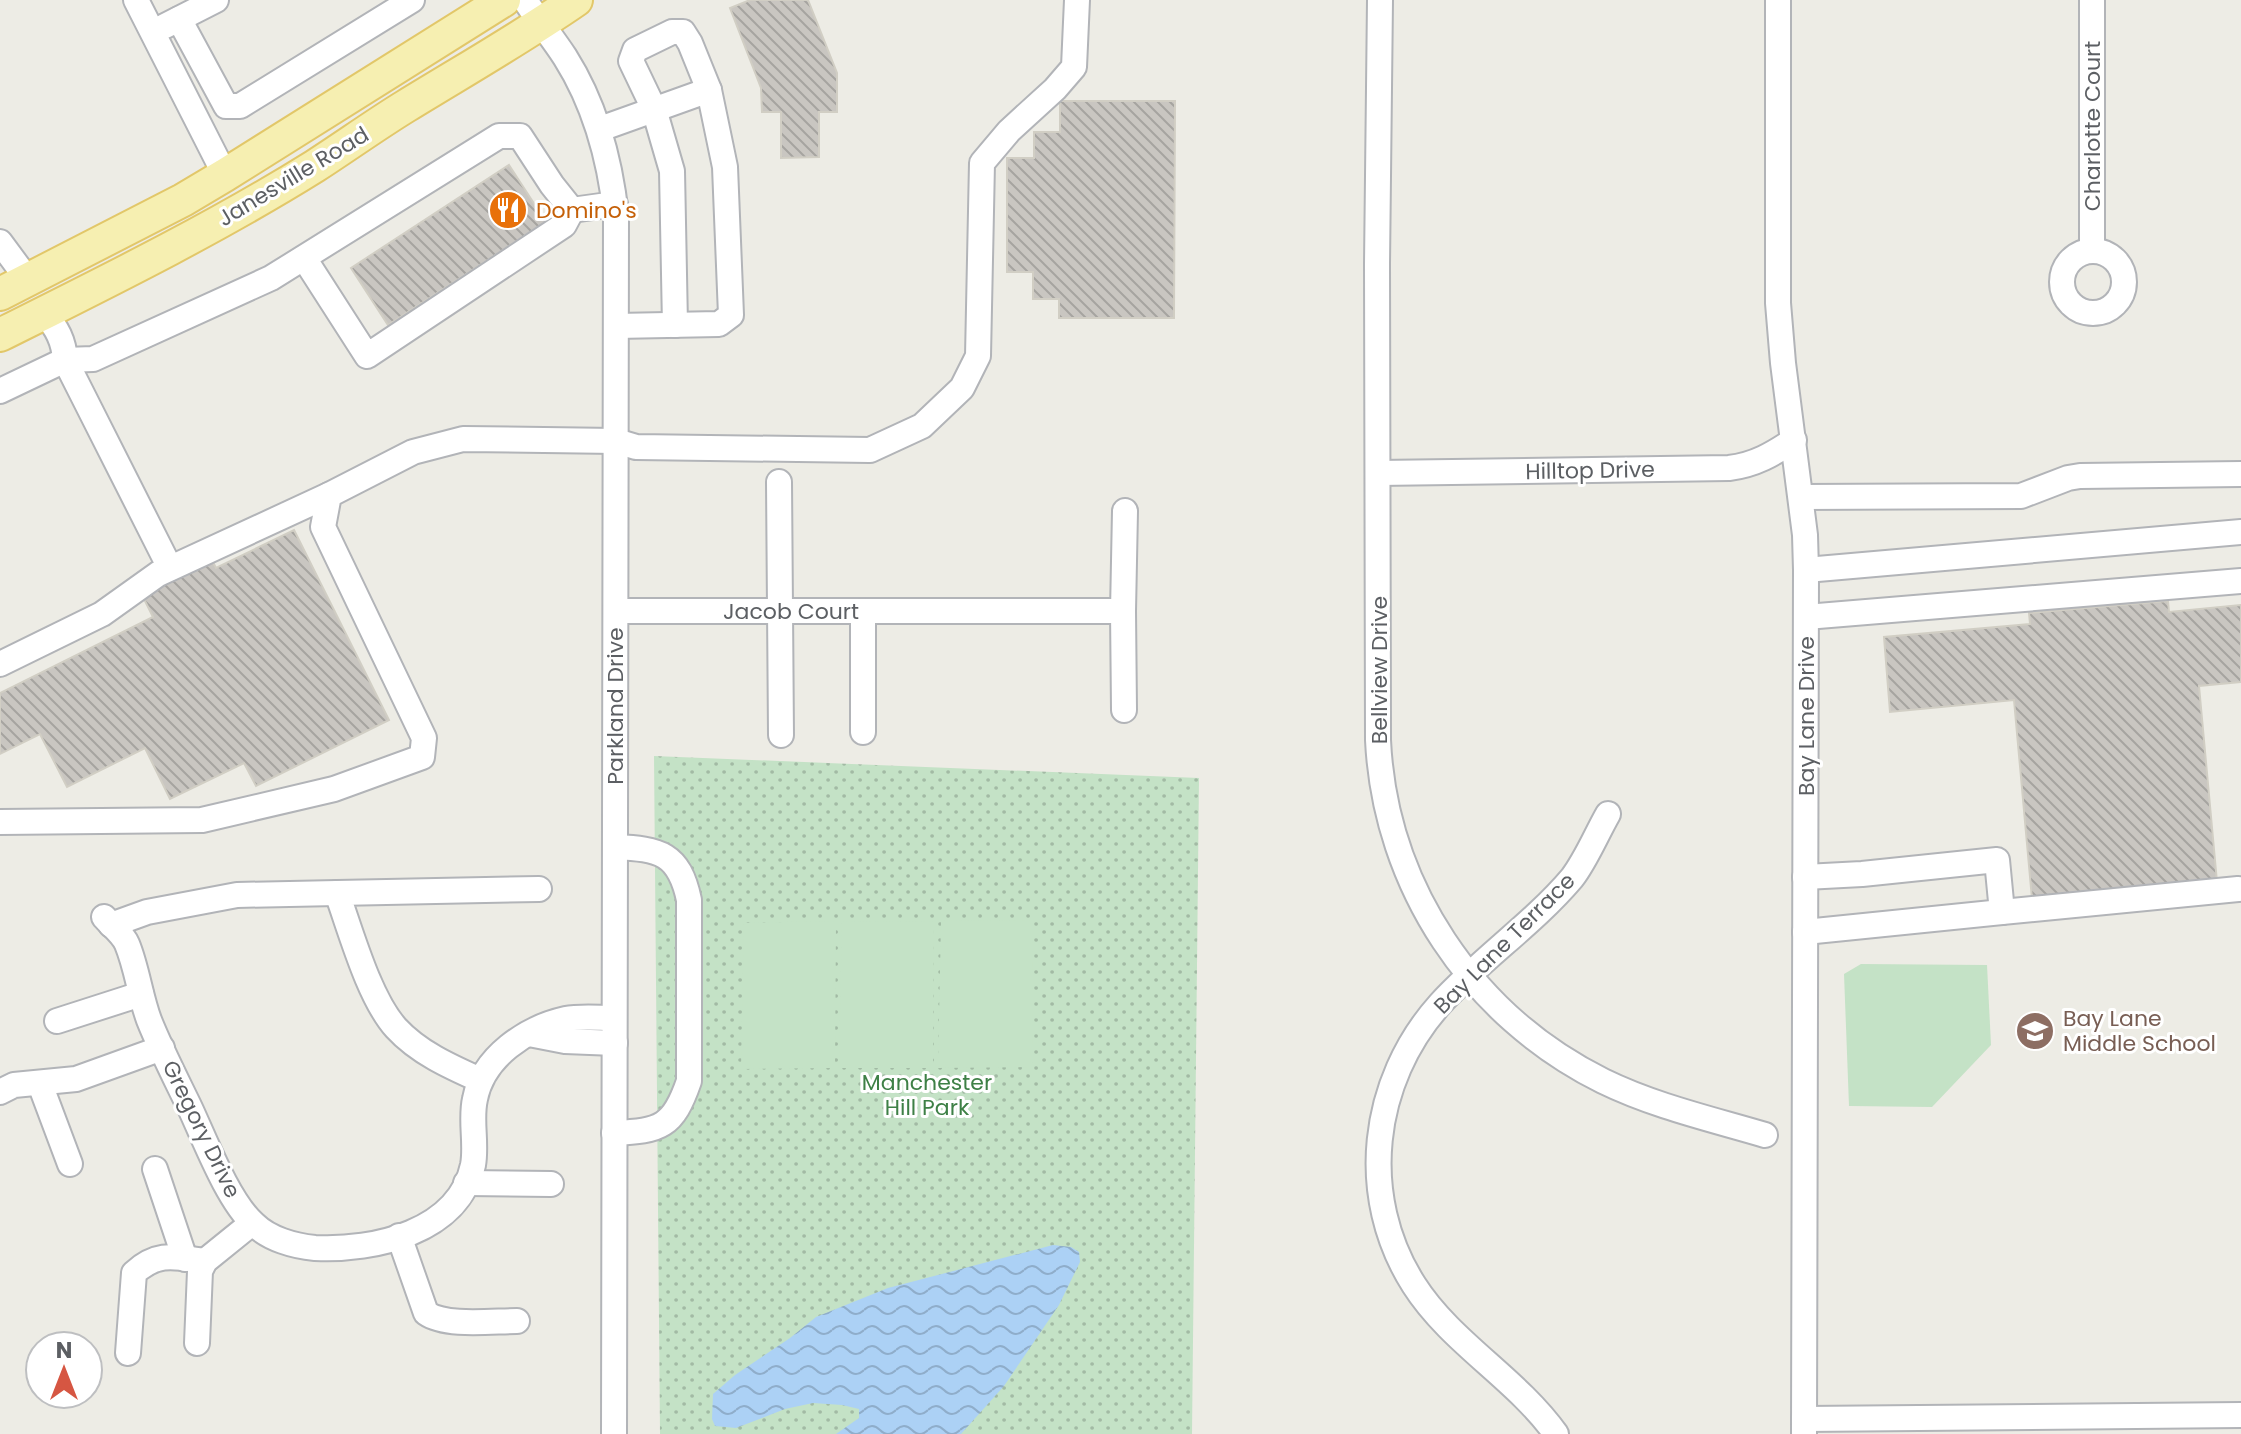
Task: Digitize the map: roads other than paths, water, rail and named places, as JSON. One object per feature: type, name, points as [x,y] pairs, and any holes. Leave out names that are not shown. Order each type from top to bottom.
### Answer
[{"type":"main road","name":"Janesville Road","points":[[14,287],[183,200],[504,0]]},
{"type":"main road","name":"Janesville Road","points":[[0,335],[235,212],[314,166],[403,108],[533,12],[576,0]]},
{"type":"main road","points":[[14,287],[44,313]]},
{"type":"street","points":[[136,0],[225,175]]},
{"type":"street","points":[[152,32],[216,0]]},
{"type":"street","points":[[179,19],[226,106],[240,106],[412,0]]},
{"type":"street","points":[[0,664],[102,614],[170,568],[329,495],[413,452],[463,439],[616,441],[636,447],[870,450],[922,426],[962,388],[978,356],[982,163],[1009,131],[1074,67],[1077,0]]},
{"type":"street","name":"Bellview Drive","points":[[1380,0],[1378,740],[1382,783],[1398,849],[1430,921],[1469,976],[1502,1011],[1533,1037],[1603,1081],[1667,1106],[1765,1135]]},
{"type":"street","name":"Bay Lane Drive","points":[[1778,0],[1778,303],[1805,535],[1806,570],[1804,1426]]},
{"type":"street","name":"Charlotte Court","points":[[2092,0],[2092,251]]},
{"type":"street","name":"Parkland Drive","points":[[533,12],[565,57],[592,106],[613,182],[615,204],[614,1434]]},
{"type":"street","points":[[616,326],[675,325],[719,324],[731,315],[725,167],[709,90],[683,32],[672,32],[635,50],[631,61],[654,109],[672,171],[675,325]]},
{"type":"street","points":[[600,129],[709,90]]},
{"type":"street","points":[[0,391],[65,360],[93,359],[271,278],[499,136],[520,136],[572,210]]},
{"type":"street","points":[[572,210],[615,204]]},
{"type":"street","points":[[304,258],[367,356],[564,225],[572,210]]},
{"type":"street","points":[[0,242],[14,287]]},
{"type":"street","points":[[44,313],[44,329],[52,349],[65,360],[170,568]]},
{"type":"street","name":"Hilltop Drive","points":[[1378,473],[1729,468],[1764,459],[1794,440]]},
{"type":"street","points":[[1801,497],[2021,496],[2080,476],[2241,474]]},
{"type":"street","points":[[779,482],[781,735]]},
{"type":"street","points":[[0,822],[202,820],[334,789],[422,757],[424,738],[323,527],[329,495]]},
{"type":"street","points":[[1124,710],[1125,511]]},
{"type":"street","points":[[1806,570],[2241,532]]},
{"type":"street","points":[[1806,617],[2241,581]]},
{"type":"street","name":"Jacob Court","points":[[616,611],[1123,611]]},
{"type":"street","points":[[863,612],[863,732]]},
{"type":"street","name":"Bay Lane Terrace","points":[[1556,1434],[1536,1410],[1446,1323],[1415,1286],[1396,1250],[1382,1201],[1378,1169],[1380,1135],[1386,1101],[1396,1071],[1414,1038],[1440,1004],[1574,875],[1608,814]]},
{"type":"street","points":[[614,1133],[647,1132],[667,1122],[681,1104],[689,1081],[689,900],[684,877],[671,860],[655,852],[615,847]]},
{"type":"street","points":[[1805,877],[1997,860],[2002,912]]},
{"type":"street","points":[[539,889],[337,893],[376,999],[396,1029],[448,1066],[480,1080],[501,1053],[529,1034],[567,1019],[614,1018]]},
{"type":"street","points":[[1805,932],[2238,889]]},
{"type":"street","name":"Gregory Drive","points":[[337,893],[237,895],[107,921],[126,942],[149,1019],[219,1171],[245,1215],[269,1235],[315,1248],[379,1242],[420,1230],[442,1216],[459,1199],[466,1183],[472,1167],[474,1102],[480,1080]]},
{"type":"street","points":[[57,1021],[141,994]]},
{"type":"street","points":[[529,1034],[565,1041],[615,1043]]},
{"type":"street","points":[[5,1081],[40,1084],[76,1079],[162,1048]]},
{"type":"street","points":[[40,1084],[70,1164]]},
{"type":"street","points":[[155,1169],[200,1271],[197,1343]]},
{"type":"street","points":[[466,1183],[551,1184]]},
{"type":"street","points":[[128,1353],[134,1273],[147,1260],[166,1257],[195,1260],[252,1223]]},
{"type":"street","points":[[399,1236],[426,1313],[432,1318],[445,1321],[517,1321]]},
{"type":"street","points":[[1804,1426],[2175,1425],[2241,1415]]},
{"type":"water","points":[[1053,1245],[1071,1247],[1079,1252],[1080,1262],[1059,1305],[1004,1386],[961,1434],[836,1434],[859,1418],[859,1409],[813,1403],[785,1409],[736,1428],[715,1426],[712,1419],[713,1394],[816,1317],[888,1288]]},
{"type":"place","name":"Domino's","points":[[508,210]]},
{"type":"place","name":"Bay Lane Middle School","points":[[2035,1031]]},
{"type":"park label","name":"Manchester Hill Park","points":[[927,1094]]}]
